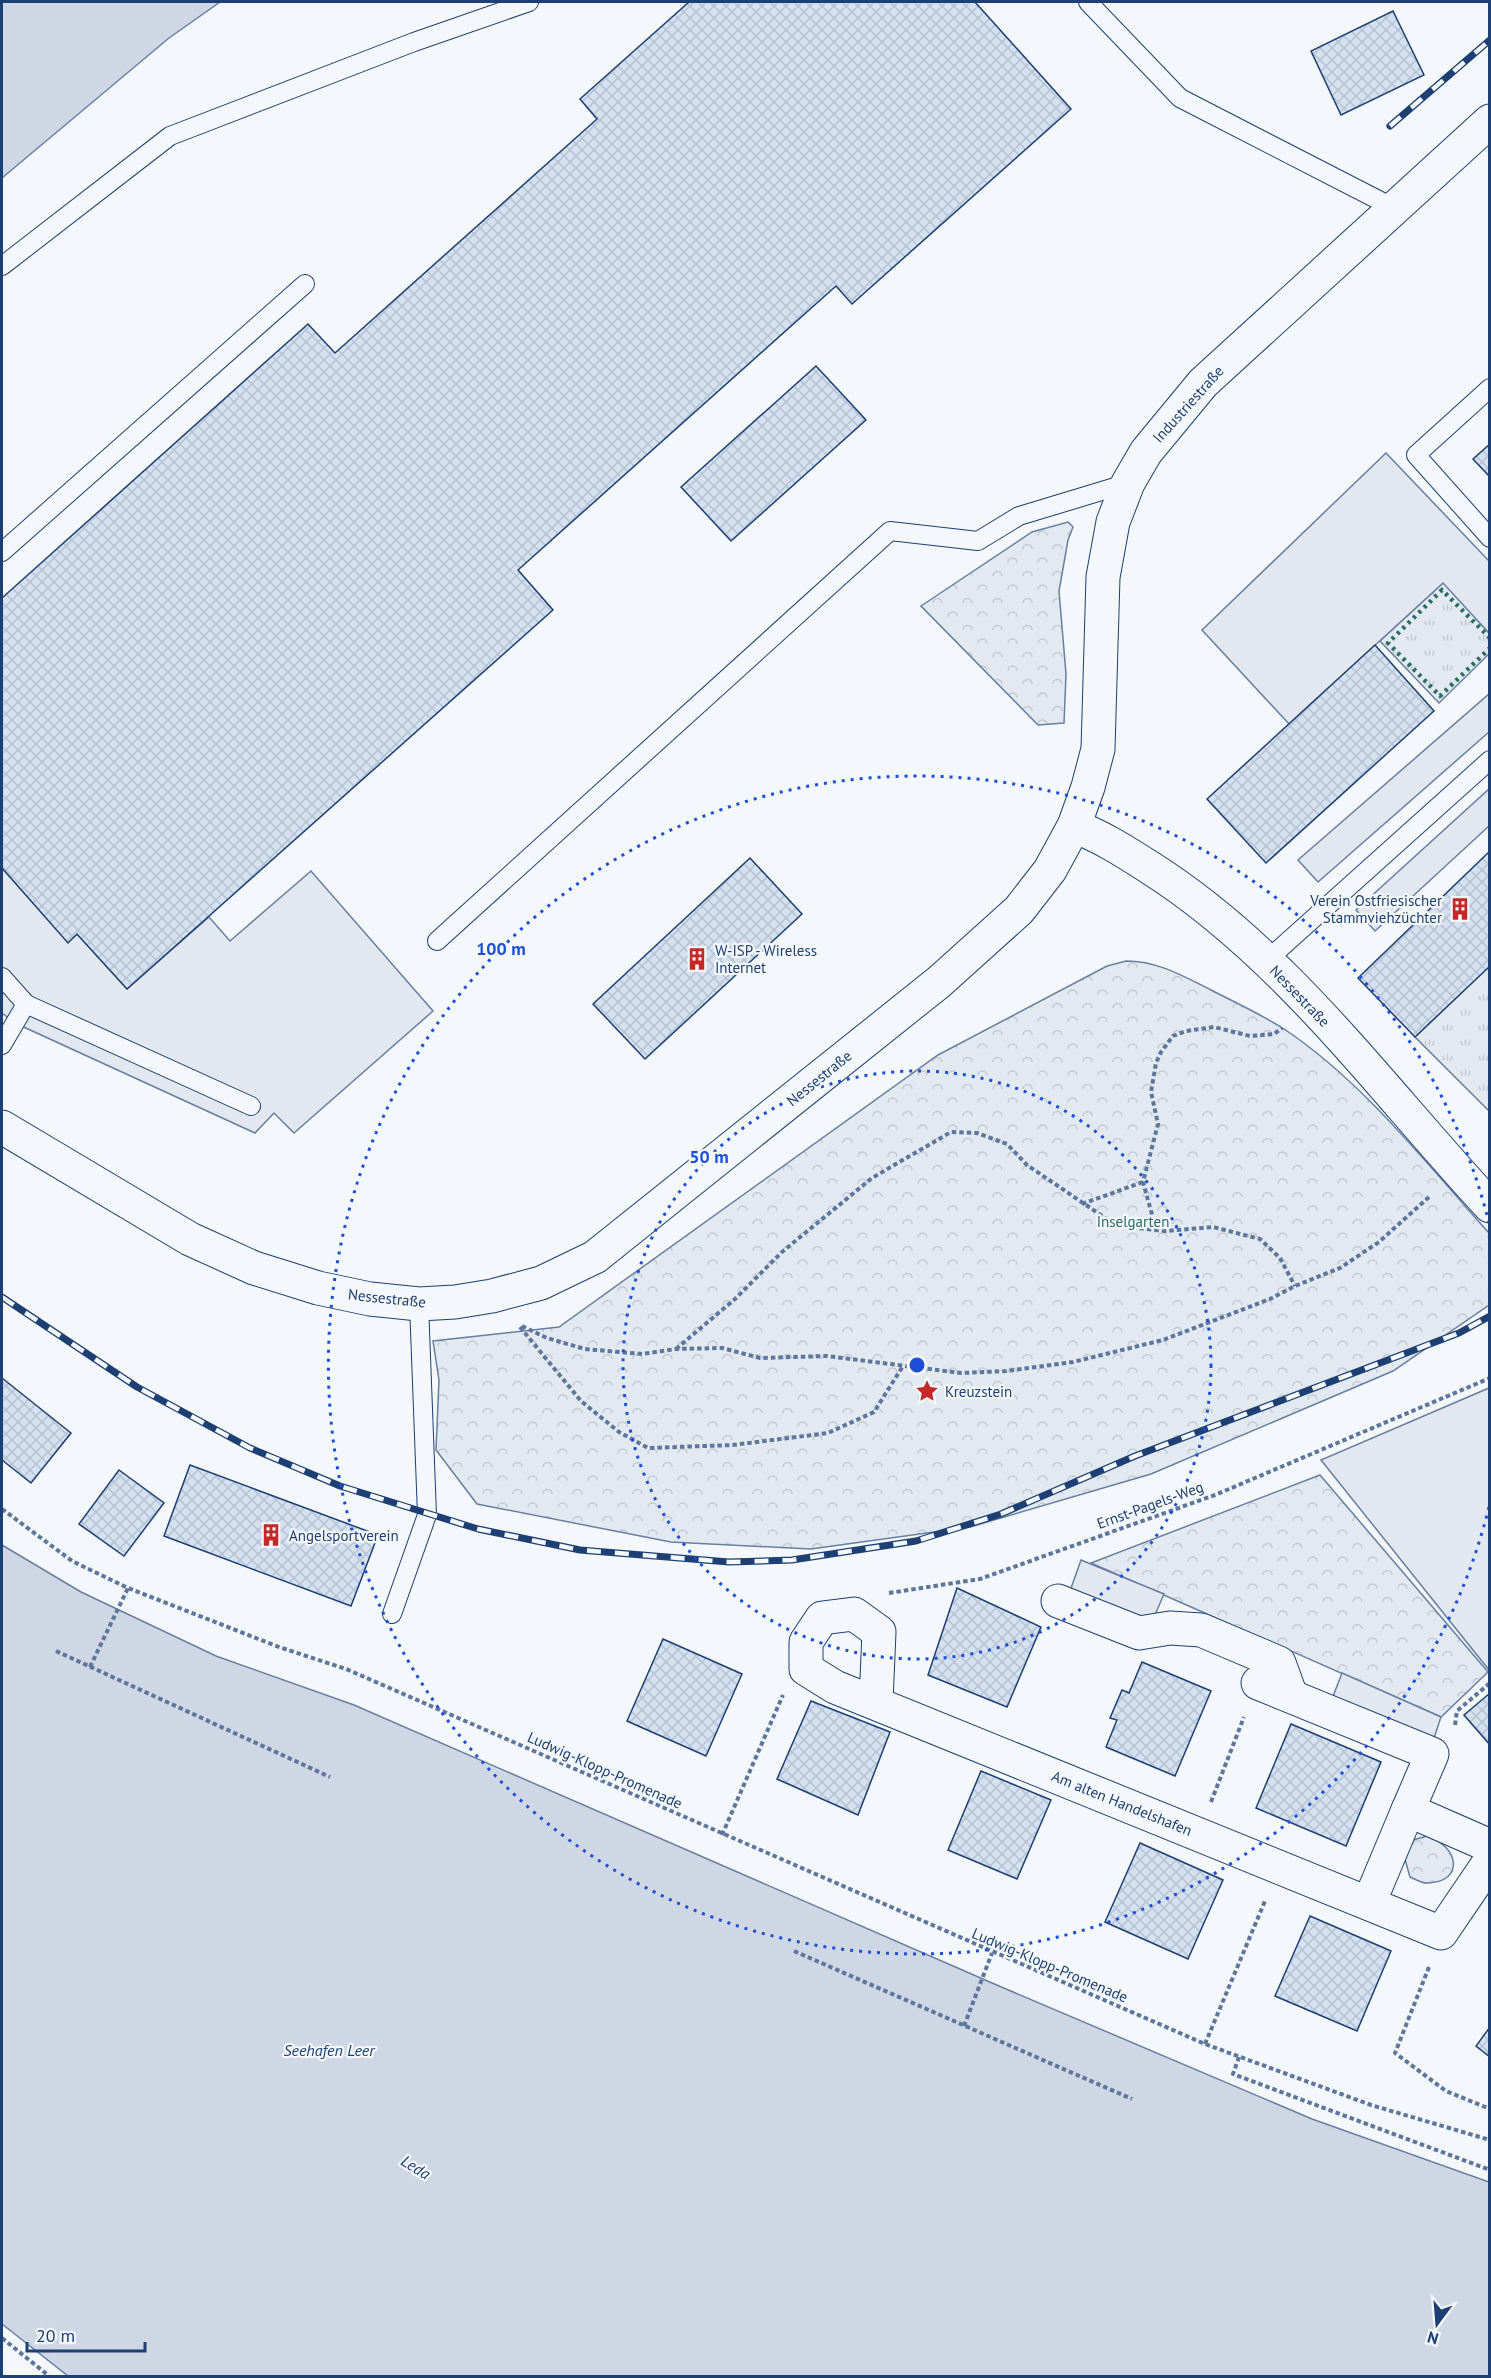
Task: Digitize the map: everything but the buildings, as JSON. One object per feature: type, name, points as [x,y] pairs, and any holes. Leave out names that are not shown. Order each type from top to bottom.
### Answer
[{"type":"street","name":"Industriestraße","points":[[1074,826],[1088,787],[1098,748],[1103,577],[1113,522],[1128,483],[1146,452],[1203,383],[1490,121]]},
{"type":"street","name":"Nessestraße","points":[[2,1127],[190,1239],[254,1268],[318,1288],[370,1299],[420,1304],[455,1302],[492,1296],[541,1283],[595,1257],[939,982],[1019,910],[1050,870],[1074,826],[1102,837],[1169,879],[1225,921],[1310,1005],[1490,1206]]},
{"type":"street","points":[[1058,1601],[1139,1633],[1170,1628],[1202,1630],[1279,1664],[1291,1696]]},
{"type":"street","points":[[806,1669],[806,1642],[822,1618],[854,1614],[879,1632],[876,1702]]},
{"type":"street","name":"Am alten Handelshafen","points":[[806,1669],[835,1687],[1441,1933]]},
{"type":"street","points":[[1258,1683],[1432,1754],[1369,1903]]},
{"type":"street","points":[[1408,1810],[1490,1846]]},
{"type":"street","points":[[1441,1933],[1490,1861]]},
{"type":"lane","points":[[2,266],[170,136],[414,42],[529,2]]},
{"type":"lane","points":[[1088,2],[1180,98],[1394,208]]},
{"type":"lane","points":[[2,552],[305,284]]},
{"type":"lane","points":[[1490,388],[1416,455],[1490,538]]},
{"type":"lane","points":[[437,941],[890,531],[978,541],[1018,516],[1128,483]]},
{"type":"lane","points":[[1266,961],[1490,760]]},
{"type":"lane","points":[[2,977],[26,1004],[251,1106]]},
{"type":"lane","points":[[2,1045],[26,1004]]},
{"type":"lane","points":[[392,1614],[427,1515],[420,1304]]},
{"type":"path","points":[[1156,1229],[1143,1182],[1158,1124],[1151,1092],[1156,1063],[1161,1052],[1173,1036],[1186,1031],[1214,1027],[1250,1036],[1274,1034],[1310,1005]]},
{"type":"path","points":[[676,1349],[735,1299],[782,1251],[872,1178],[951,1132],[977,1133],[1007,1144],[1027,1165],[1117,1226],[1165,1231],[1213,1227],[1260,1239],[1280,1258],[1295,1286]]},
{"type":"path","points":[[903,1366],[874,1412],[828,1433],[733,1445],[648,1448],[619,1432],[581,1401],[517,1323],[547,1338],[585,1349],[642,1354],[676,1349],[722,1348],[760,1358],[827,1356],[961,1373],[1006,1371],[1073,1362],[1163,1340],[1270,1299],[1340,1268],[1394,1230],[1458,1172]]},
{"type":"path","points":[[1082,1204],[1143,1182]]},
{"type":"path","name":"Ernst-Pagels-Weg","points":[[882,1594],[980,1579],[1215,1495],[1490,1378]]},
{"type":"path","name":"Ludwig-Klopp-Promenade","points":[[2,1509],[72,1561],[128,1588],[279,1647],[346,1669],[992,1953],[1205,2044],[1371,2105],[1490,2140]]},
{"type":"path","points":[[90,1667],[128,1588]]},
{"type":"path","points":[[56,1651],[330,1777]]},
{"type":"path","points":[[722,1835],[786,1688],[806,1669]]},
{"type":"path","points":[[1198,1834],[1258,1683]]},
{"type":"path","points":[[1432,1754],[1447,1752],[1453,1736],[1457,1711],[1490,1683]]},
{"type":"path","points":[[1205,2044],[1279,1869]]},
{"type":"path","points":[[1441,1933],[1395,2053],[1446,2091],[1490,2109]]},
{"type":"path","points":[[794,1951],[1132,2099]]},
{"type":"path","points":[[964,2026],[992,1953]]},
{"type":"path","points":[[1239,2057],[1233,2074],[1490,2170]]},
{"type":"path","points":[[2,2338],[50,2376]]},
{"type":"green space","points":[[1068,522],[1073,527],[1068,540],[1059,591],[1066,674],[1064,723],[1038,725],[921,606],[1032,532]]},
{"type":"green space","points":[[1444,582],[1489,633],[1489,654],[1439,703],[1380,641]]},
{"type":"green space","name":"Inselgarten","points":[[1126,961],[1170,970],[1259,1014],[1287,1031],[1343,1075],[1394,1126],[1489,1233],[1489,1305],[1393,1371],[1151,1474],[970,1527],[811,1549],[671,1542],[477,1504],[436,1450],[439,1380],[433,1341],[559,1327],[938,1055],[1107,966]]},
{"type":"green space","points":[[1489,966],[1489,1111],[1415,1037]]},
{"type":"green space","points":[[1320,1475],[1488,1672],[1441,1717],[1091,1563]]},
{"type":"green space","points":[[1427,1836],[1446,1848],[1453,1863],[1448,1877],[1426,1883],[1410,1877],[1404,1856],[1413,1840]]},
{"type":"shaded area","points":[[1386,453],[1489,561],[1489,633],[1443,583],[1289,724],[1202,630]]},
{"type":"shaded area","points":[[1489,694],[1489,732],[1318,882],[1298,860]]},
{"type":"shaded area","points":[[1489,789],[1489,826],[1375,931],[1356,910]]},
{"type":"shaded area","points":[[2,868],[68,942],[77,934],[127,989],[209,917],[230,941],[311,871],[433,1011],[294,1133],[274,1113],[255,1133],[15,1023],[2,1013]]},
{"type":"shaded area","points":[[1489,1388],[1489,1670],[1321,1460]]},
{"type":"shaded area","points":[[1081,1560],[1164,1594],[1151,1624],[1070,1591]]},
{"type":"shaded area","points":[[1342,1673],[1441,1717],[1432,1744],[1327,1712]]},
{"type":"water","points":[[2,2],[220,2],[169,38],[2,178]]},
{"type":"water","name":"Seehafen Leer","points":[[2,1545],[81,1592],[216,1656],[354,1705],[999,1986],[1312,2119],[1489,2182],[1489,2376],[68,2376],[2,2324]]},
{"type":"railway","points":[[1390,126],[1490,40]]},
{"type":"railway","points":[[2,1297],[137,1387],[250,1448],[340,1486],[478,1529],[580,1550],[729,1562],[792,1560],[916,1541],[1001,1514],[1135,1456],[1459,1333],[1490,1316]]},
{"type":"hedge","points":[[1490,638],[1442,590],[1388,643],[1440,696],[1490,648]]},
{"type":"place","name":"Verein Ostfriesischer Stammviehzüchter","points":[[1460,909]]},
{"type":"place","name":"W-ISP - Wireless Internet","points":[[697,959]]},
{"type":"place","name":"Kreuzstein","points":[[927,1391]]},
{"type":"place","name":"Angelsportverein","points":[[271,1535]]},
{"type":"water label","name":"Leda","points":[[416,2167]]}]
